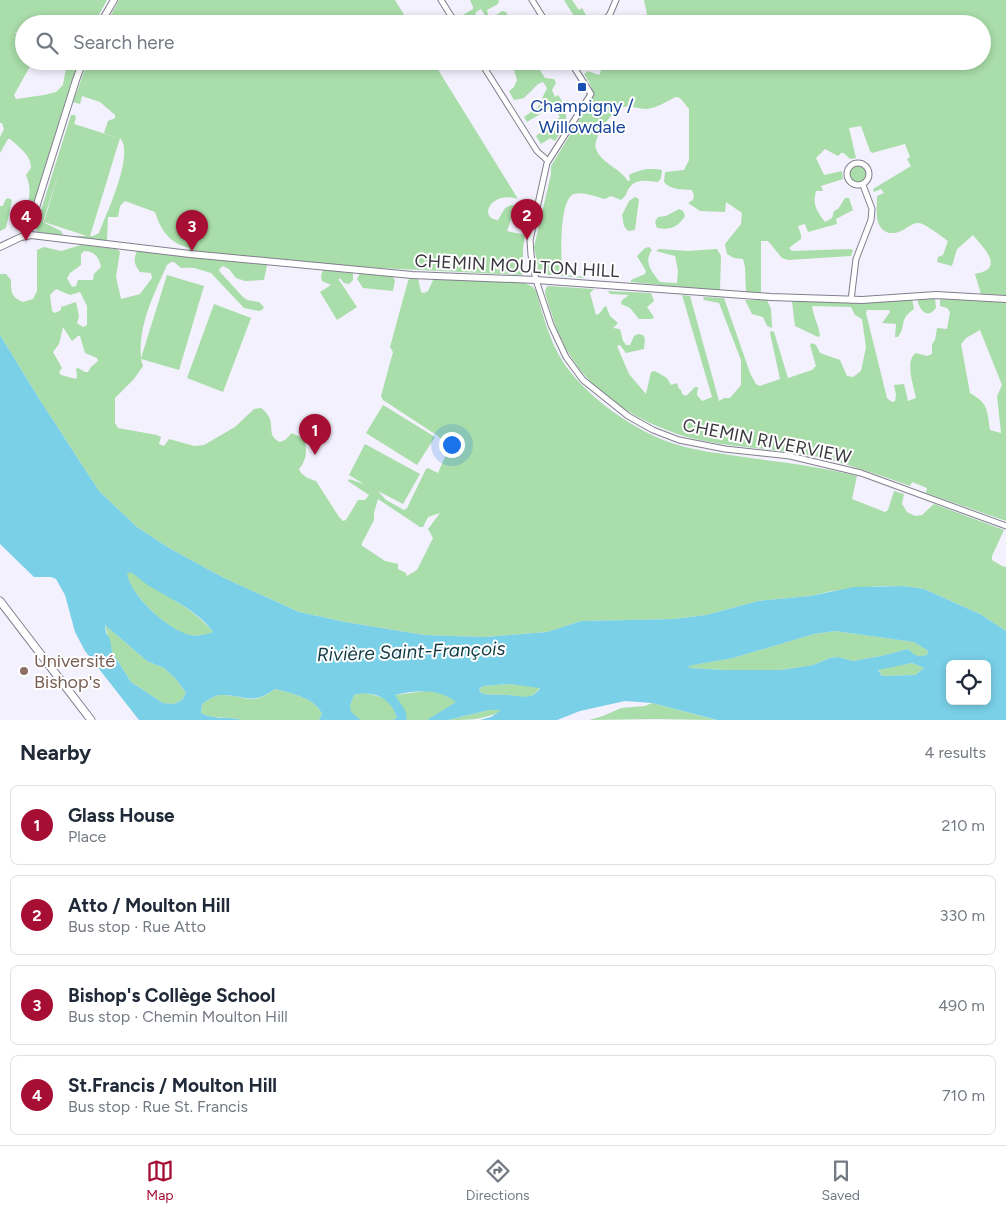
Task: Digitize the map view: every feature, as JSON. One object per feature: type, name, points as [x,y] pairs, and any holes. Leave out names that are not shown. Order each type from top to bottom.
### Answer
[{"type":"main road","points":[[0,601],[90,720]]},
{"type":"street","points":[[105,15],[114,0]]},
{"type":"street","points":[[441,0],[450,15]]},
{"type":"street","points":[[532,0],[541,15]]},
{"type":"street","points":[[609,15],[616,0]]},
{"type":"street","points":[[0,247],[27,236],[80,70]]},
{"type":"street","points":[[486,70],[537,151],[548,161]]},
{"type":"street","name":"CHEMIN RIVERVIEW","points":[[575,70],[590,94],[548,161],[530,240],[536,280],[559,344],[575,370],[592,389],[642,424],[679,440],[707,446],[790,456],[862,473],[1006,526]]},
{"type":"street","points":[[862,163],[868,169],[869,178],[863,185],[854,185],[848,179],[847,170],[853,164],[862,163]]},
{"type":"street","points":[[851,300],[856,259],[871,220],[872,209],[863,185]]},
{"type":"street","name":"CHEMIN MOULTON HILL","points":[[27,236],[145,250],[412,275],[536,280],[771,297],[851,300],[934,295],[1006,299]]},
{"type":"green space","points":[[0,0],[107,0],[99,15],[15,15],[15,70],[28,70],[14,95],[16,99],[56,92],[63,85],[66,70],[75,70],[31,211],[24,229],[20,231],[17,230],[26,210],[30,189],[26,175],[31,168],[27,155],[10,139],[8,139],[0,153],[0,137],[4,129],[2,123],[0,123]]},
{"type":"green space","points":[[119,0],[395,0],[404,15],[111,15]]},
{"type":"green space","points":[[470,0],[499,0],[498,4],[487,10],[488,15],[485,15],[481,9],[476,12],[476,15],[463,15],[473,9]]},
{"type":"green space","points":[[564,0],[572,0],[579,10],[582,8],[586,15],[573,15]]},
{"type":"green space","points":[[644,0],[1006,0],[1006,295],[981,294],[975,274],[987,270],[991,262],[987,252],[973,235],[957,249],[952,266],[937,262],[938,257],[943,255],[948,241],[925,225],[916,223],[900,232],[892,233],[884,231],[880,227],[877,218],[877,196],[884,193],[881,189],[874,192],[873,189],[911,166],[907,159],[910,157],[905,144],[872,153],[861,126],[849,128],[856,158],[850,159],[844,153],[838,156],[825,149],[816,158],[824,175],[842,171],[843,179],[821,186],[823,191],[816,191],[815,204],[822,218],[825,222],[832,218],[834,211],[838,209],[845,198],[849,198],[853,210],[836,219],[837,224],[808,232],[805,224],[798,226],[801,239],[789,248],[792,251],[850,249],[853,250],[851,256],[788,260],[782,258],[768,241],[761,241],[761,293],[746,292],[743,259],[734,258],[727,254],[725,244],[741,224],[742,213],[726,202],[725,212],[700,211],[688,203],[693,200],[692,190],[673,188],[664,182],[665,172],[684,170],[689,160],[689,109],[680,98],[676,97],[651,108],[621,108],[613,114],[600,132],[596,149],[602,158],[628,181],[630,180],[629,175],[641,170],[662,170],[661,178],[658,182],[636,182],[621,200],[611,196],[605,199],[577,193],[569,198],[563,217],[561,241],[562,270],[565,275],[586,277],[539,273],[534,247],[551,174],[551,166],[592,99],[592,89],[584,74],[588,71],[599,75],[601,70],[991,70],[991,15],[647,14]]},
{"type":"green space","points":[[502,11],[506,12],[508,15],[496,15]]},
{"type":"green space","points":[[85,70],[438,70],[518,199],[500,198],[494,201],[488,211],[492,218],[498,220],[505,208],[511,205],[516,206],[507,231],[525,235],[523,274],[339,266],[189,251],[189,248],[182,246],[167,235],[160,225],[155,212],[125,201],[120,206],[118,217],[108,217],[107,241],[72,237],[87,236],[44,222],[59,172],[43,222],[61,231],[63,235],[37,232],[36,226],[71,115],[75,115],[76,118],[74,124],[115,137],[104,133],[108,121],[115,118],[115,115],[100,102],[82,96],[80,104],[73,102]],"holes":[[[120,138],[124,146],[124,157],[118,184],[99,233],[90,236]]]},
{"type":"green space","points":[[514,70],[540,70],[545,78],[554,79],[556,83],[552,90],[555,97],[558,95],[564,104],[567,123],[555,141],[550,138],[541,144],[536,136],[560,117],[554,108],[550,108],[527,122],[524,117],[538,107],[547,88],[543,82],[538,84],[524,98],[514,100],[509,91],[514,87],[517,80]]},
{"type":"green space","points":[[858,165],[864,168],[867,174],[864,180],[858,183],[852,180],[849,174],[852,168]]},
{"type":"green space","points":[[635,197],[639,199],[635,230],[628,231],[624,226],[622,215],[629,201]]},
{"type":"green space","points":[[8,198],[12,200],[6,228],[0,231],[0,206],[3,206]]},
{"type":"green space","points":[[679,209],[683,211],[685,216],[676,226],[666,229],[657,228],[655,222],[658,217],[666,216]]},
{"type":"green space","points":[[81,245],[117,249],[120,252],[116,277],[121,299],[140,294],[152,278],[151,273],[140,272],[136,267],[135,257],[137,251],[267,265],[264,280],[245,281],[236,278],[223,266],[219,269],[243,297],[247,300],[259,302],[264,307],[259,311],[244,308],[211,273],[194,268],[181,268],[174,262],[167,265],[152,298],[144,322],[141,358],[167,275],[204,286],[179,370],[141,359],[143,366],[134,379],[115,398],[115,423],[118,428],[157,435],[161,437],[159,444],[164,446],[169,439],[194,446],[204,445],[235,427],[254,409],[261,408],[270,418],[275,439],[280,442],[292,433],[304,439],[306,455],[299,469],[306,477],[316,481],[343,521],[346,520],[358,500],[365,500],[369,495],[348,481],[349,479],[364,484],[349,475],[365,444],[420,474],[403,504],[378,491],[386,500],[404,510],[407,508],[426,469],[428,468],[438,473],[447,452],[438,436],[383,400],[381,396],[393,352],[390,347],[408,281],[411,277],[418,278],[421,292],[424,293],[428,291],[434,278],[525,283],[536,291],[554,345],[573,375],[585,388],[614,412],[646,432],[693,449],[813,467],[857,476],[852,499],[885,512],[888,510],[894,491],[904,494],[902,504],[907,512],[915,516],[922,515],[934,504],[1004,530],[992,560],[1006,567],[1006,631],[980,614],[924,589],[902,586],[879,586],[758,601],[706,615],[674,619],[581,621],[547,632],[484,637],[424,635],[345,622],[299,612],[224,578],[169,548],[137,527],[99,491],[0,335],[0,274],[6,274],[11,280],[12,291],[16,298],[23,302],[33,299],[37,291],[37,250],[44,247],[61,251]],"holes":[[[84,251],[93,253],[99,260],[101,267],[94,274],[93,280],[78,280],[76,286],[72,287],[67,278],[70,273],[81,265],[81,254]],[[56,289],[70,295],[80,292],[87,306],[87,325],[83,327],[77,323],[79,316],[76,302],[61,307],[61,310],[55,313],[52,311],[50,295]],[[63,327],[72,341],[80,336],[85,353],[97,358],[98,361],[88,372],[76,369],[76,379],[61,375],[59,372],[62,368],[53,352],[59,344]],[[378,499],[420,527],[423,527],[428,517],[440,513],[428,529],[433,538],[417,570],[407,576],[406,573],[398,569],[398,564],[385,561],[361,545],[374,520]]]},
{"type":"green space","points":[[649,247],[652,250],[649,254],[648,263],[660,282],[677,283],[678,271],[675,256],[656,251],[659,249],[688,251],[717,249],[721,256],[720,291],[631,282],[631,280],[645,274],[646,271],[637,256],[645,248]]},
{"type":"green space","points":[[323,270],[353,273],[353,280],[349,284],[344,283],[340,278],[338,280],[357,307],[337,320],[320,292],[331,285],[322,281]]},
{"type":"green space","points":[[360,273],[392,276],[395,280],[393,291],[363,288],[357,279]]},
{"type":"green space","points":[[548,286],[594,289],[590,293],[596,315],[606,306],[610,316],[618,323],[613,328],[620,329],[626,345],[630,345],[634,336],[638,334],[643,335],[645,339],[644,349],[626,353],[620,345],[617,346],[629,374],[646,394],[651,372],[655,371],[667,378],[671,385],[677,383],[682,394],[686,396],[695,387],[698,387],[697,395],[702,401],[712,397],[682,295],[690,296],[719,401],[724,398],[730,398],[741,385],[741,360],[719,303],[704,300],[703,297],[724,298],[750,373],[756,384],[760,386],[780,379],[771,331],[774,332],[788,378],[812,370],[816,366],[810,345],[812,343],[816,345],[820,353],[840,360],[847,376],[853,377],[861,371],[866,347],[862,319],[855,315],[851,307],[812,306],[820,336],[818,337],[795,326],[792,302],[854,303],[912,299],[914,309],[906,316],[898,337],[895,337],[896,324],[882,323],[890,312],[889,310],[867,310],[866,313],[887,398],[892,402],[895,401],[896,395],[894,385],[904,384],[908,401],[916,398],[910,368],[912,357],[916,353],[927,356],[932,354],[932,344],[935,340],[937,328],[947,329],[950,312],[947,308],[940,306],[940,299],[1006,302],[1006,521],[926,493],[927,488],[912,482],[910,486],[847,465],[808,455],[691,438],[652,424],[615,403],[585,376],[568,352],[560,336],[545,293]],"holes":[[[980,330],[1002,385],[997,396],[1001,433],[990,430],[984,404],[970,393],[961,344],[966,338]]]},
{"type":"green space","points":[[608,291],[651,293],[654,301],[647,307],[654,317],[652,319],[639,319],[630,308],[621,304],[622,300],[629,295],[610,294]]},
{"type":"green space","points":[[935,298],[936,308],[929,313],[921,309],[917,299]]},
{"type":"green space","points":[[745,300],[767,300],[771,309],[772,328],[767,326],[763,317],[752,314]]},
{"type":"green space","points":[[214,304],[251,318],[223,392],[187,378]]},
{"type":"green space","points":[[383,405],[435,437],[417,465],[366,433]]},
{"type":"green space","points":[[130,571],[195,614],[213,632],[202,635],[190,635],[181,632],[162,620],[135,592],[126,574]]},
{"type":"green space","points":[[105,625],[147,661],[164,668],[176,679],[186,693],[182,700],[174,704],[163,703],[131,682],[112,652]]},
{"type":"green space","points":[[835,631],[915,642],[927,650],[928,654],[917,656],[908,649],[853,661],[838,657],[830,658],[813,665],[781,670],[724,670],[690,668],[687,666],[733,658],[814,634]]},
{"type":"green space","points":[[912,663],[924,668],[915,675],[882,676],[878,669]]},
{"type":"green space","points":[[509,684],[540,687],[533,695],[525,697],[484,694],[479,689],[483,686]]},
{"type":"green space","points":[[275,689],[302,697],[314,704],[322,714],[319,720],[242,720],[201,713],[202,704],[212,697],[228,695],[253,699],[267,695]]},
{"type":"green space","points":[[432,690],[446,694],[457,702],[427,720],[406,720],[407,718],[395,695]]},
{"type":"green space","points":[[363,693],[385,699],[392,706],[397,718],[392,720],[361,720],[350,712],[354,695]]},
{"type":"green space","points":[[652,703],[716,720],[589,720],[621,708],[645,706]]},
{"type":"green space","points":[[489,710],[503,710],[477,719],[448,720]]},
{"type":"water","name":"Rivière Saint-François","points":[[0,335],[99,491],[137,527],[169,548],[224,578],[299,612],[345,622],[424,635],[484,637],[547,632],[581,621],[674,619],[706,615],[758,601],[810,596],[854,587],[903,586],[924,589],[980,614],[1006,631],[1006,720],[717,720],[652,703],[625,701],[580,711],[557,720],[480,720],[491,717],[501,710],[489,710],[448,720],[427,720],[456,702],[442,694],[419,691],[395,695],[405,710],[406,720],[392,720],[397,718],[394,711],[391,705],[381,697],[361,694],[354,695],[350,706],[351,712],[361,720],[319,720],[322,714],[314,704],[302,697],[275,689],[253,699],[219,695],[212,697],[202,704],[201,713],[206,715],[242,720],[139,720],[85,651],[75,632],[65,595],[56,579],[51,577],[34,577],[0,544]],"holes":[[[130,572],[149,586],[184,606],[200,618],[213,632],[190,635],[181,632],[161,619],[135,592],[127,574]],[[105,625],[147,661],[164,668],[176,679],[186,693],[182,700],[174,704],[163,703],[131,682],[112,652],[110,639],[106,633]],[[835,631],[914,642],[927,650],[928,654],[917,656],[908,649],[853,661],[838,657],[830,658],[813,665],[781,670],[724,670],[690,668],[688,666],[733,658],[814,634]],[[912,663],[924,668],[915,675],[882,676],[878,670]],[[509,684],[540,688],[533,695],[524,697],[484,694],[479,689],[483,686]]]},
{"type":"place","name":"Champigny / Willowdale","points":[[582,87]]},
{"type":"place","name":"Atto / Moulton Hill","points":[[527,240]]},
{"type":"place","name":"St.Francis / Moulton Hill","points":[[26,241]]},
{"type":"place","name":"Bishop's Collège School","points":[[192,251]]},
{"type":"place","name":"Glass House","points":[[315,455]]},
{"type":"place","name":"Université Bishop's","points":[[24,671]]}]
